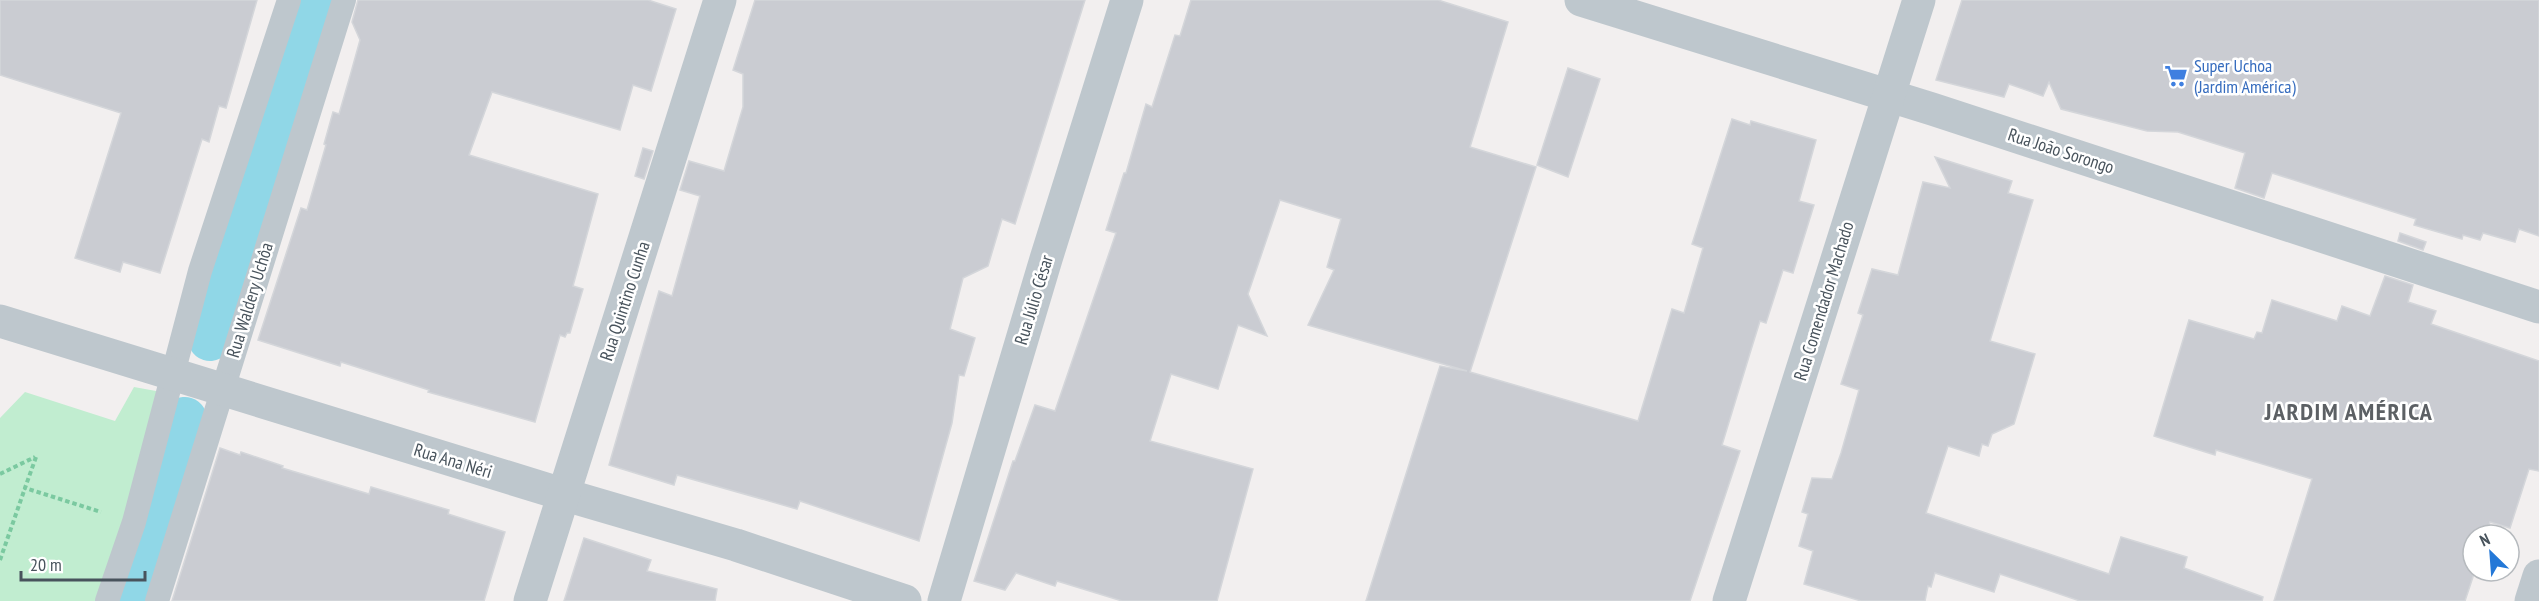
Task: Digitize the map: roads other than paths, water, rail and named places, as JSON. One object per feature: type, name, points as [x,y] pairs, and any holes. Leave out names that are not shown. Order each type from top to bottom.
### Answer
[{"type":"street","name":"Rua Quintino Cunha","points":[[530,601],[720,0]]},
{"type":"street","name":"Rua Júlio César","points":[[944,601],[1046,259],[1127,0]]},
{"type":"street","name":"Rua João Sorongo","points":[[1581,0],[1889,95],[2539,307]]},
{"type":"street","name":"Rua Comendador Machado","points":[[1729,601],[1919,0]]},
{"type":"street","name":"Rua Ana Néri","points":[[0,321],[562,494],[736,545],[905,601]]},
{"type":"street","points":[[2531,601],[2539,576]]},
{"type":"lane","points":[[107,601],[134,522],[200,271],[289,0]]},
{"type":"lane","name":"Rua Waldery Uchôa","points":[[157,601],[344,0]]},
{"type":"waterway","points":[[210,339],[316,0]]},
{"type":"waterway","points":[[131,601],[185,419]]},
{"type":"place","name":"Super Uchoa (Jardim América)","points":[[2176,76]]},
{"type":"district","name":"JARDIM AMÉRICA","points":[[2349,412]]}]
